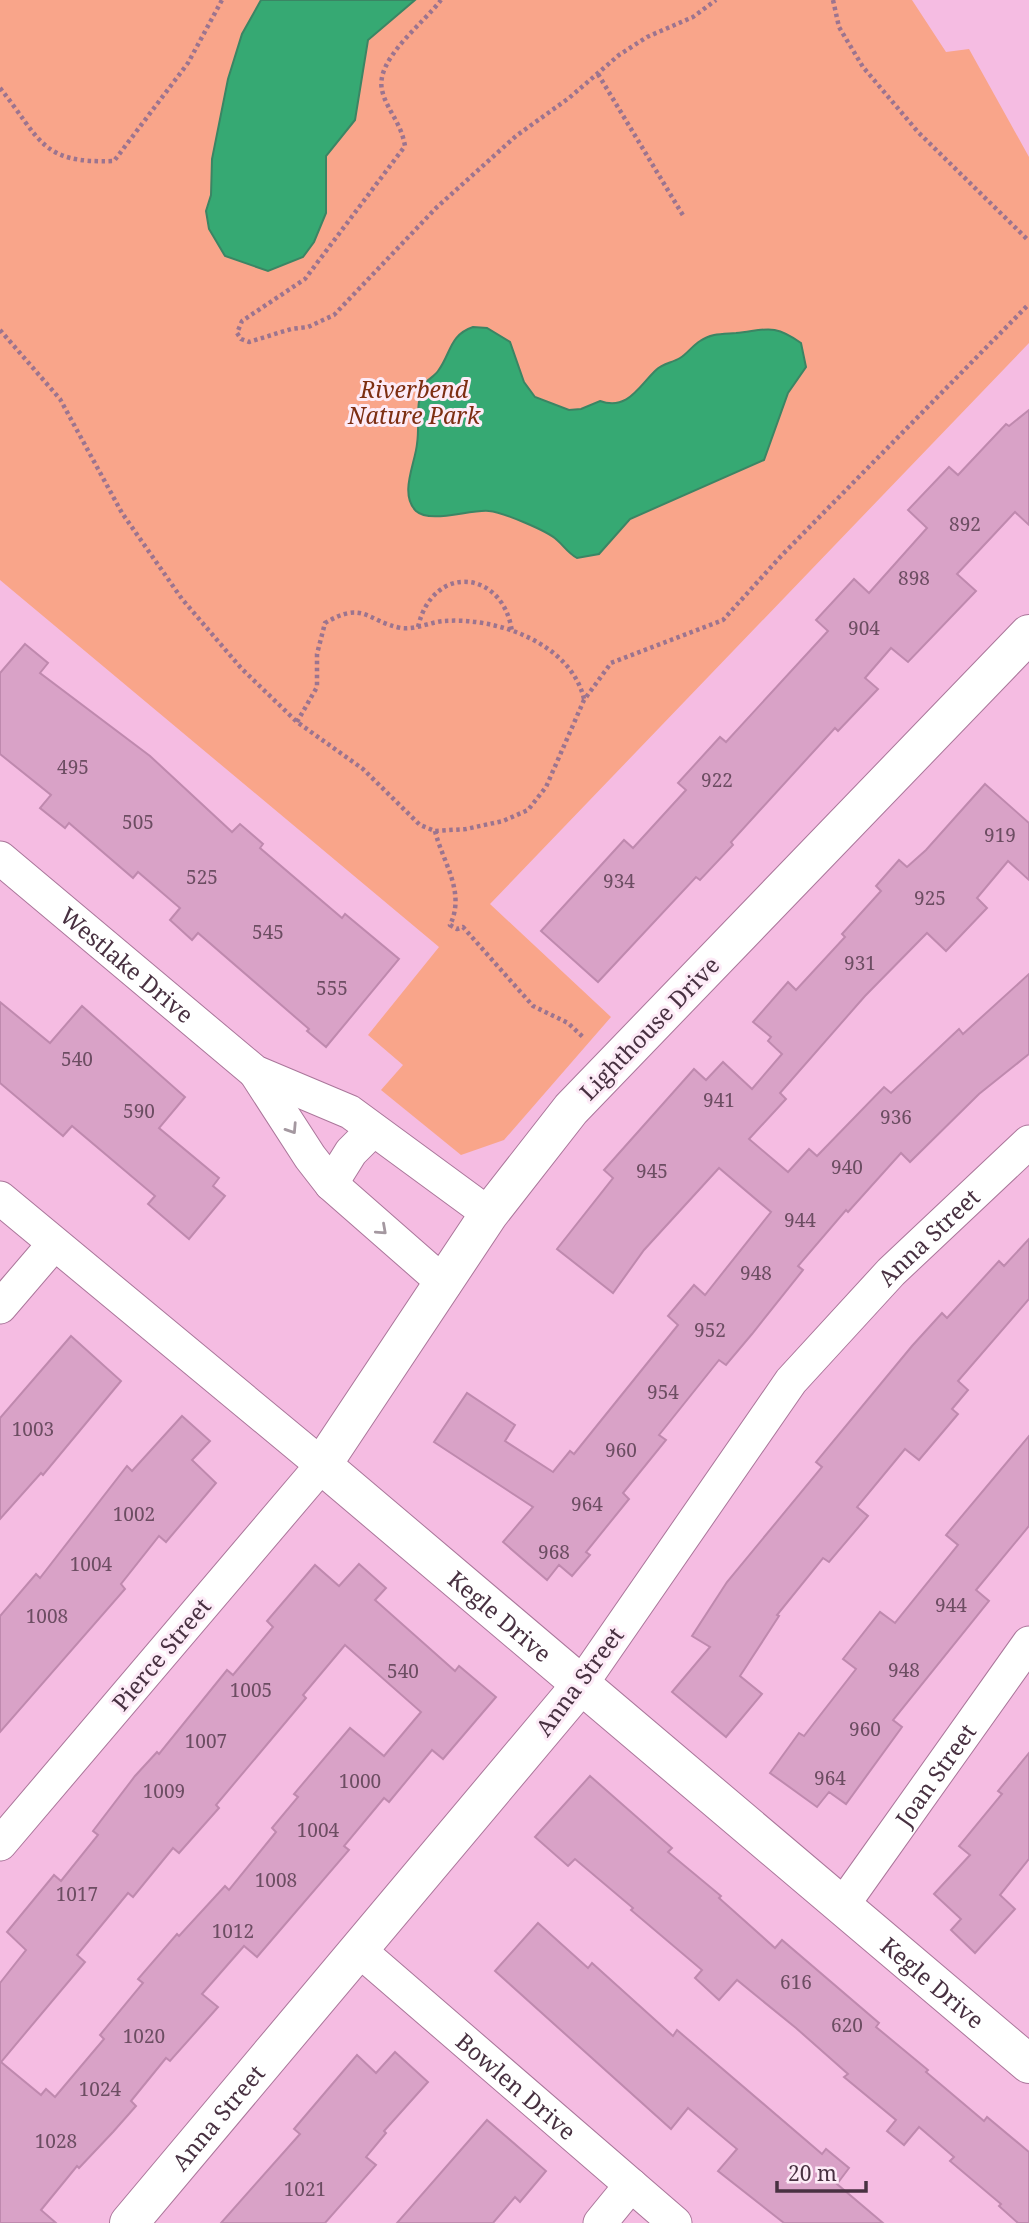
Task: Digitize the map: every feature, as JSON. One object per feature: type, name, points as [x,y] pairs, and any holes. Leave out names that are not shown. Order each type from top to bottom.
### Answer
[{"type":"street","name":"Lighthouse Drive","points":[[322,1465],[445,1284],[489,1214],[571,1109],[1029,634]]},
{"type":"street","name":"Westlake Drive","points":[[0,858],[255,1072],[310,1157],[331,1184],[445,1284]]},
{"type":"street","name":"Westlake Drive","points":[[255,1072],[350,1112],[489,1214]]},
{"type":"street","points":[[331,1184],[351,1152],[373,1129]]},
{"type":"street","name":"Anna Street","points":[[129,2223],[580,1686],[791,1381],[891,1272],[1029,1142]]},
{"type":"street","name":"Kegle Drive","points":[[0,1198],[322,1465],[1029,2064]]},
{"type":"street","points":[[0,1307],[54,1244]]},
{"type":"street","name":"Pierce Street","points":[[0,1844],[322,1465]]},
{"type":"street","name":"Joan Street","points":[[842,1906],[1029,1643]]},
{"type":"street","name":"Bowlen Drive","points":[[359,1950],[675,2223]]},
{"type":"street","points":[[600,2223],[631,2185]]},
{"type":"path","points":[[0,89],[38,140],[62,158],[87,162],[114,161],[188,63],[222,0]]},
{"type":"path","points":[[441,0],[386,64],[381,78],[382,90],[401,126],[405,146],[305,279],[242,321],[237,333],[241,339],[249,342],[291,329],[308,327],[334,315],[436,208],[516,136],[569,99],[647,37],[693,17],[716,0]]},
{"type":"path","points":[[833,0],[839,27],[863,67],[918,132],[1029,241]]},
{"type":"path","points":[[598,74],[684,217]]},
{"type":"path","points":[[0,330],[60,398],[122,513],[182,599],[241,668],[297,722],[363,769],[420,825],[435,831],[491,824],[528,810],[546,787],[584,700],[611,663],[689,635],[723,620],[736,609],[782,555],[1029,304]]},
{"type":"path","points":[[418,627],[422,611],[431,596],[444,584],[467,581],[486,587],[496,596],[510,613],[512,632]]},
{"type":"path","points":[[297,722],[317,687],[317,654],[325,623],[338,615],[356,611],[401,628],[444,621],[512,632],[534,641],[562,660],[582,688],[584,700]]},
{"type":"path","points":[[435,831],[456,887],[458,904],[450,925],[453,928],[463,927],[533,1006],[568,1023],[584,1038]]},
{"type":"green space","name":"Riverbend Nature Park","points":[[0,0],[912,0],[946,52],[969,49],[1029,157],[1029,343],[490,904],[611,1017],[504,1140],[461,1155],[381,1090],[403,1065],[368,1035],[439,947],[0,580]]},
{"type":"shaded area","points":[[261,0],[415,0],[368,40],[355,120],[326,156],[326,213],[314,242],[303,257],[268,271],[225,256],[209,229],[206,211],[211,195],[212,159],[228,79],[242,34]]},
{"type":"shaded area","points":[[473,327],[487,328],[510,342],[524,382],[535,397],[569,410],[581,409],[600,401],[618,403],[626,400],[659,368],[680,358],[704,338],[717,334],[776,330],[801,343],[806,367],[788,393],[764,460],[630,519],[599,554],[577,558],[552,536],[504,515],[481,511],[422,515],[411,504],[408,488],[417,444],[419,400],[423,386],[438,371],[459,335]]},
{"type":"building","points":[[1029,410],[1029,525],[1015,512],[957,574],[976,591],[908,662],[891,648],[865,678],[878,689],[838,731],[835,728],[731,842],[733,845],[700,880],[696,877],[598,982],[541,931],[624,840],[633,848],[686,790],[678,783],[720,737],[726,742],[828,631],[816,620],[854,579],[869,593],[927,528],[908,510],[949,467],[958,475],[1006,424],[1009,426]]},
{"type":"building","points":[[25,644],[48,663],[40,673],[150,756],[232,832],[240,824],[263,844],[260,848],[342,918],[345,914],[399,959],[326,1047],[307,1031],[309,1029],[198,933],[192,940],[170,920],[180,908],[138,872],[133,878],[69,823],[65,828],[40,808],[51,795],[0,754],[0,673]]},
{"type":"building","points":[[985,784],[1029,823],[1029,880],[1008,861],[977,898],[987,908],[946,951],[927,933],[865,996],[780,1093],[786,1099],[749,1139],[788,1172],[809,1149],[817,1156],[884,1087],[891,1093],[959,1029],[963,1034],[1029,974],[1029,1054],[979,1094],[910,1162],[901,1153],[848,1212],[846,1210],[798,1266],[803,1270],[752,1334],[726,1365],[719,1360],[659,1435],[666,1440],[623,1493],[629,1499],[586,1552],[590,1555],[572,1576],[559,1565],[547,1580],[503,1542],[533,1507],[434,1442],[467,1393],[515,1425],[505,1441],[553,1472],[570,1451],[574,1454],[678,1325],[668,1316],[694,1285],[705,1295],[771,1212],[719,1168],[644,1250],[613,1293],[557,1249],[613,1178],[604,1170],[694,1069],[706,1080],[723,1062],[752,1089],[782,1054],[768,1041],[771,1037],[753,1022],[788,982],[796,990],[845,937],[842,934],[881,891],[876,886],[899,860],[907,867],[926,850]]},
{"type":"building","points":[[0,1002],[50,1043],[82,1006],[185,1097],[159,1128],[219,1178],[213,1186],[225,1196],[189,1239],[148,1204],[155,1196],[72,1126],[63,1136],[0,1083]]},
{"type":"building","points":[[1029,1239],[1029,1299],[958,1381],[968,1390],[952,1409],[958,1414],[919,1460],[905,1449],[857,1507],[868,1516],[829,1562],[823,1558],[777,1615],[779,1616],[740,1676],[762,1694],[726,1737],[672,1692],[710,1647],[692,1636],[727,1582],[822,1467],[816,1462],[912,1346],[942,1313],[947,1318],[999,1261],[1004,1266]]},
{"type":"building","points":[[71,1336],[121,1381],[43,1475],[41,1473],[0,1519],[0,1418]]},
{"type":"building","points":[[182,1416],[210,1441],[192,1460],[216,1483],[166,1542],[159,1536],[121,1584],[125,1589],[0,1732],[0,1616],[36,1574],[40,1578],[127,1466],[132,1471]]},
{"type":"building","points":[[1029,1436],[1029,1526],[976,1590],[989,1601],[893,1720],[902,1727],[846,1804],[829,1792],[817,1807],[770,1773],[799,1733],[804,1736],[856,1669],[843,1659],[880,1612],[895,1623],[958,1545],[946,1535]]},
{"type":"building","points":[[359,1564],[386,1588],[375,1600],[455,1671],[459,1666],[496,1697],[443,1759],[432,1750],[389,1802],[384,1798],[344,1846],[349,1850],[257,1957],[244,1946],[202,1994],[218,2007],[170,2061],[166,2058],[131,2101],[136,2106],[79,2168],[77,2166],[41,2210],[56,2223],[0,2223],[0,1983],[26,1950],[7,1932],[54,1875],[61,1881],[98,1835],[93,1831],[135,1776],[157,1752],[159,1754],[227,1670],[233,1675],[273,1627],[267,1621],[315,1565],[339,1586]],"holes":[[[345,1645],[421,1712],[384,1756],[350,1728],[294,1794],[298,1797],[272,1828],[276,1832],[229,1890],[225,1886],[179,1936],[177,1934],[138,1979],[143,1983],[100,2035],[104,2039],[55,2097],[46,2089],[41,2095],[1,2062],[85,1962],[77,1955],[128,1893],[133,1897],[173,1848],[179,1853],[219,1808],[216,1805],[306,1698],[303,1695]]]},
{"type":"building","points":[[1029,1753],[1029,1859],[1000,1895],[1015,1909],[975,1953],[951,1930],[961,1919],[934,1894],[970,1855],[959,1846],[1002,1794],[998,1791]]},
{"type":"building","points":[[590,1776],[672,1848],[668,1852],[721,1896],[719,1898],[775,1948],[782,1940],[879,2023],[876,2027],[928,2070],[926,2072],[984,2121],[987,2117],[1029,2152],[1029,2223],[1018,2223],[999,2206],[1001,2204],[950,2161],[954,2157],[919,2127],[904,2145],[887,2131],[896,2120],[844,2077],[848,2074],[796,2028],[737,1980],[719,2000],[695,1978],[702,1970],[631,1910],[633,1908],[575,1859],[568,1866],[535,1837]]},
{"type":"building","points":[[538,1923],[588,1968],[592,1963],[673,2036],[677,2030],[822,2154],[826,2149],[849,2168],[837,2184],[883,2223],[784,2223],[718,2171],[737,2149],[688,2108],[671,2129],[495,1971]]},
{"type":"building","points":[[395,2052],[428,2082],[384,2131],[386,2133],[366,2157],[376,2165],[325,2223],[221,2223],[300,2134],[294,2129],[357,2055],[376,2073]]},
{"type":"building","points":[[487,2120],[546,2171],[520,2202],[515,2197],[493,2223],[397,2223]]}]
